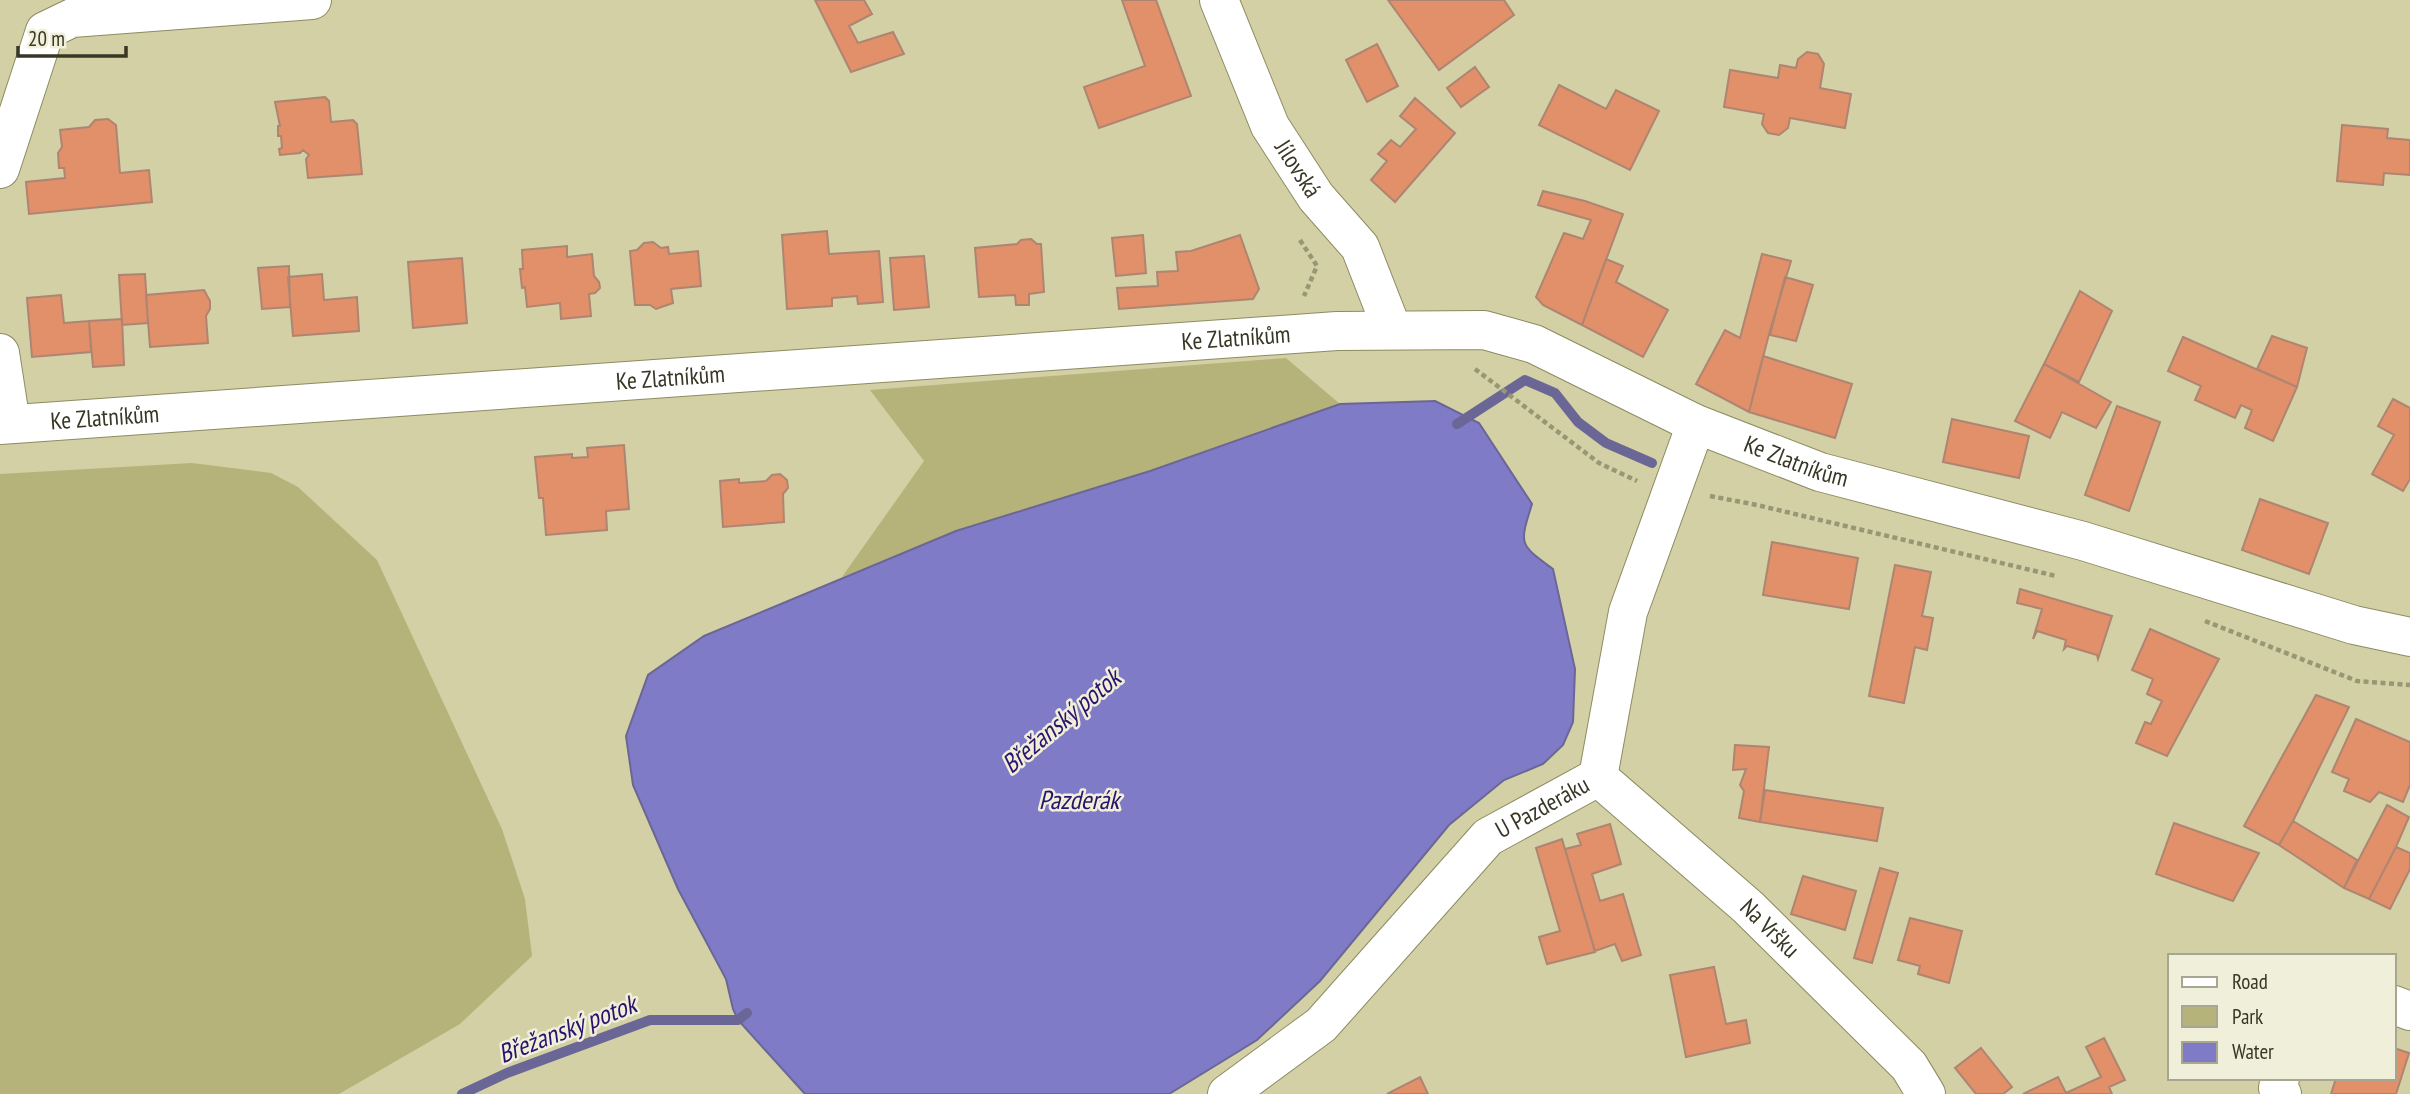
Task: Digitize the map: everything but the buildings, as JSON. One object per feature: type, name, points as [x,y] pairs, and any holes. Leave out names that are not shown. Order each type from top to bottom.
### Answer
[{"type":"main road","points":[[0,169],[46,31],[72,18],[312,0]]},
{"type":"main road","name":"Jílovská","points":[[1219,0],[1270,126],[1316,197],[1360,247],[1392,329]]},
{"type":"main road","name":"Ke Zlatníkům","points":[[6,424],[1338,331],[1483,330],[1535,344],[1696,424],[1820,472],[2083,541],[2354,625],[2410,637]]},
{"type":"main road","points":[[0,353],[6,424]]},
{"type":"main road","name":"U Pazderáku","points":[[1227,1094],[1321,1025],[1488,837],[1598,777],[1628,612],[1696,424]]},
{"type":"main road","name":"Na Vršku","points":[[1598,777],[1748,907],[1909,1066],[1926,1094]]},
{"type":"path","points":[[1500,387],[1599,463],[1632,480],[1770,508],[2059,577]]},
{"type":"path","points":[[2203,621],[2357,681],[2410,685]]},
{"type":"green space","points":[[1286,358],[1340,404],[842,577],[924,461],[870,390]]},
{"type":"green space","points":[[192,463],[271,473],[298,487],[377,560],[502,829],[525,899],[532,956],[460,1024],[339,1094],[0,1094],[0,474]]},
{"type":"water","name":"Pazderák","points":[[1435,401],[1479,423],[1532,504],[1525,528],[1525,542],[1534,554],[1553,569],[1575,669],[1573,722],[1563,745],[1543,764],[1504,780],[1449,825],[1320,981],[1257,1040],[1169,1094],[805,1094],[738,1020],[726,979],[678,889],[633,785],[626,736],[648,675],[704,636],[956,531],[1150,471],[1340,404]]},
{"type":"waterway","name":"Břežanský potok","points":[[1457,424],[1525,380],[1555,393],[1578,422],[1606,443],[1652,463]]},
{"type":"waterway","name":"Břežanský potok","points":[[462,1094],[507,1073],[650,1020],[738,1020],[747,1013]]}]
